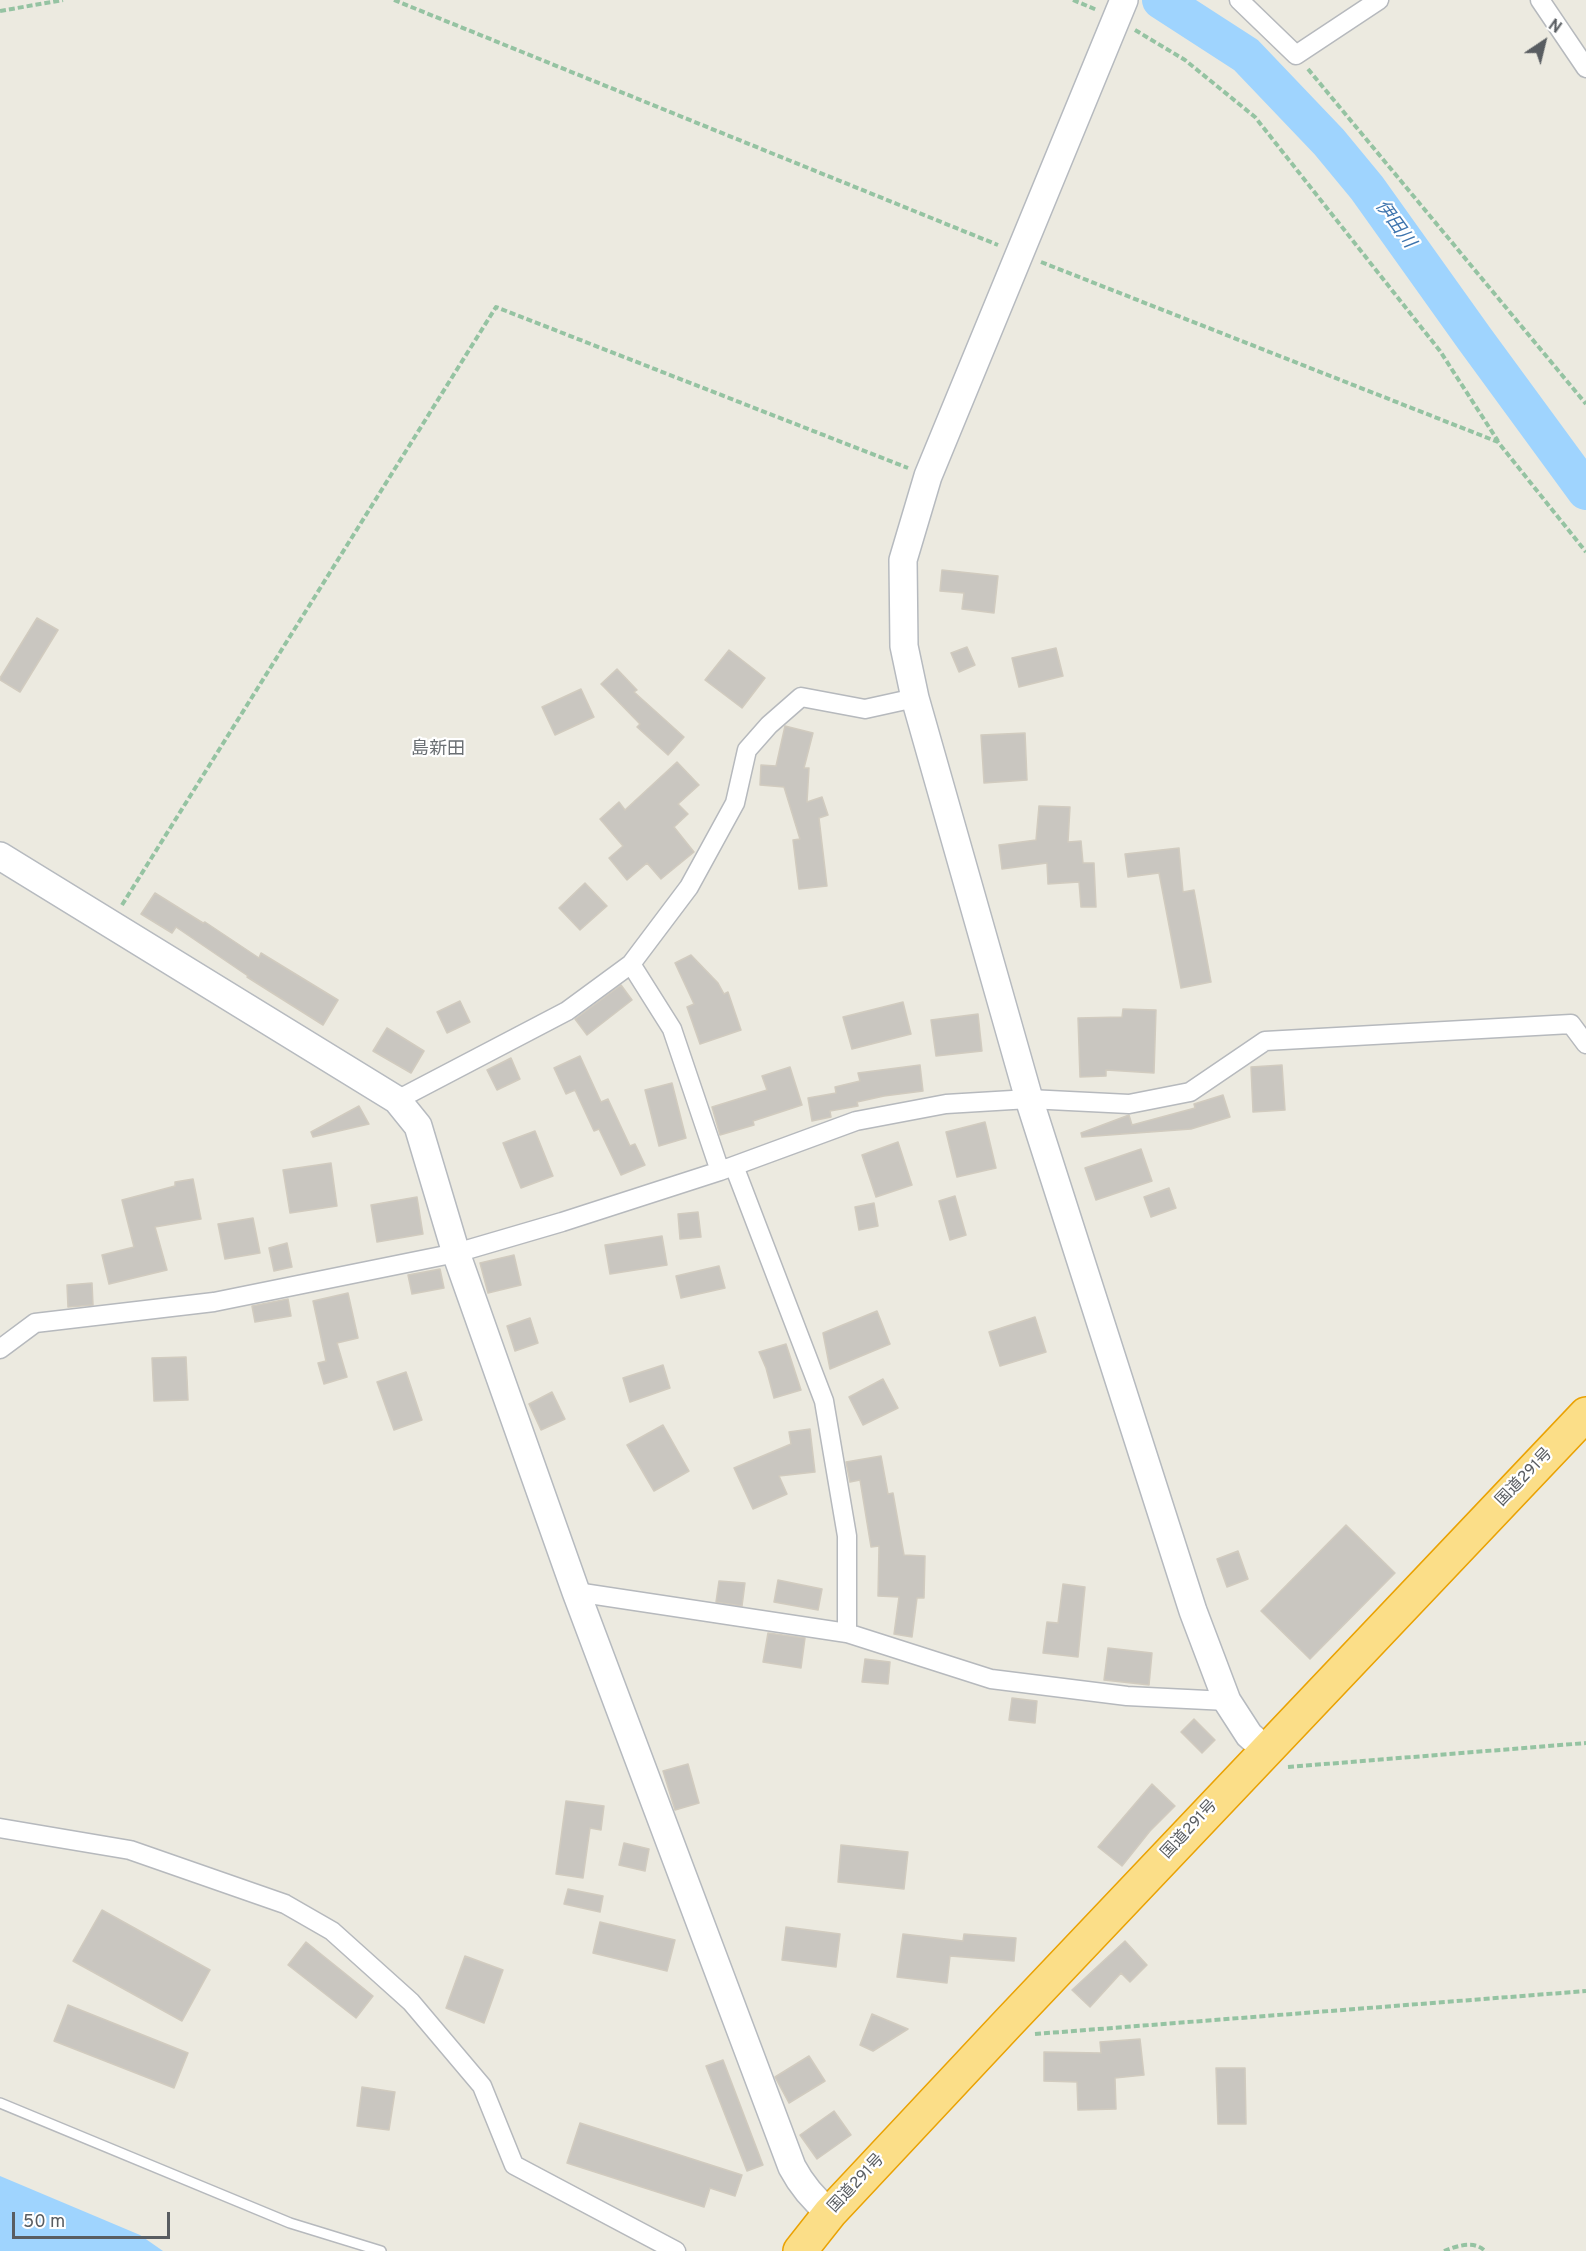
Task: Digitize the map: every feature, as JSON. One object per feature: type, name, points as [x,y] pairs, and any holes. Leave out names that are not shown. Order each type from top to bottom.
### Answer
[{"type":"highway","name":"国道291号","points":[[811,2248],[830,2212],[1586,1414]]},
{"type":"street","points":[[1239,0],[1296,55],[1379,0]]},
{"type":"street","points":[[1540,0],[1586,68]]},
{"type":"street","points":[[1120,9],[928,476],[903,560],[904,646],[915,698],[1029,1099],[1193,1611],[1227,1701],[1250,1735],[1266,1750]]},
{"type":"street","points":[[397,1100],[567,1011],[631,964],[689,887],[735,803],[747,750],[769,725],[801,697],[865,709],[915,698]]},
{"type":"street","points":[[0,856],[397,1100],[418,1126],[456,1253],[576,1592],[792,2167],[801,2185],[814,2200],[830,2212]]},
{"type":"street","points":[[631,964],[672,1029],[727,1169],[824,1401],[847,1536],[847,1633]]},
{"type":"street","points":[[0,1349],[35,1323],[214,1302],[456,1253],[727,1169],[856,1121],[946,1104],[1029,1099],[1129,1104],[1190,1092],[1265,1041],[1571,1024],[1586,1044]]},
{"type":"street","points":[[576,1592],[847,1633],[991,1679],[1127,1696],[1227,1701]]},
{"type":"street","points":[[0,1828],[130,1850],[285,1904],[332,1931],[411,2002],[482,2086],[514,2165],[672,2250]]},
{"type":"lane","points":[[0,2103],[290,2223],[381,2251]]},
{"type":"path","points":[[0,11],[63,0]]},
{"type":"path","points":[[394,0],[1018,253],[1498,442]]},
{"type":"path","points":[[1120,9],[1255,117],[1440,351],[1498,442],[1586,552]]},
{"type":"path","points":[[1296,55],[1586,404]]},
{"type":"path","points":[[110,924],[496,307],[928,476]]},
{"type":"path","points":[[1266,1750],[1288,1767],[1586,1743]]},
{"type":"path","points":[[1008,2024],[1027,2034],[1586,1991]]},
{"type":"path","points":[[1444,2251],[1460,2244],[1480,2246],[1485,2251]]},
{"type":"water","points":[[0,2176],[140,2235],[163,2251],[0,2251]]},
{"type":"building","points":[[942,570],[998,576],[994,613],[962,609],[964,593],[940,591]]},
{"type":"building","points":[[37,618],[58,630],[20,692],[0,678]]},
{"type":"building","points":[[967,647],[975,665],[959,672],[951,653]]},
{"type":"building","points":[[1056,648],[1063,676],[1019,687],[1012,658]]},
{"type":"building","points":[[729,650],[765,678],[742,708],[705,680]]},
{"type":"building","points":[[617,669],[637,690],[634,692],[684,737],[668,755],[637,727],[640,724],[601,684]]},
{"type":"building","points":[[581,689],[594,717],[555,735],[542,707]]},
{"type":"building","points":[[785,726],[813,733],[804,768],[809,768],[807,802],[822,797],[828,815],[819,818],[827,886],[799,889],[793,840],[800,839],[784,787],[760,785],[761,765],[776,766]]},
{"type":"building","points":[[1025,733],[1027,780],[984,783],[981,735]]},
{"type":"building","points":[[677,762],[699,785],[678,804],[688,814],[674,827],[694,852],[661,879],[647,863],[627,880],[609,858],[623,846],[600,819],[619,802],[625,810]]},
{"type":"building","points":[[1039,806],[1070,807],[1068,842],[1081,841],[1083,863],[1094,863],[1096,907],[1081,907],[1079,882],[1048,884],[1047,863],[1002,869],[999,845],[1036,840]]},
{"type":"building","points":[[1179,848],[1183,892],[1194,890],[1211,982],[1181,988],[1159,873],[1128,877],[1125,854]]},
{"type":"building","points":[[585,883],[607,906],[580,930],[559,908]]},
{"type":"building","points":[[155,893],[203,923],[205,922],[259,958],[261,953],[338,1000],[323,1025],[247,977],[176,927],[172,933],[141,914]]},
{"type":"building","points":[[691,955],[718,983],[724,994],[728,992],[741,1030],[700,1044],[687,1007],[694,1004],[675,963]]},
{"type":"building","points":[[621,985],[632,1000],[587,1035],[575,1019]]},
{"type":"building","points":[[460,1001],[470,1022],[447,1033],[437,1012]]},
{"type":"building","points":[[903,1002],[911,1034],[852,1049],[843,1017]]},
{"type":"building","points":[[1123,1009],[1156,1010],[1154,1073],[1106,1070],[1106,1076],[1080,1077],[1078,1018],[1122,1017]]},
{"type":"building","points":[[978,1014],[982,1051],[936,1056],[931,1020]]},
{"type":"building","points":[[387,1028],[424,1051],[411,1073],[373,1051]]},
{"type":"building","points":[[580,1056],[601,1102],[608,1099],[630,1146],[635,1144],[645,1165],[621,1175],[599,1129],[594,1131],[575,1090],[566,1094],[554,1068]]},
{"type":"building","points":[[511,1058],[520,1079],[497,1090],[487,1070]]},
{"type":"building","points":[[920,1065],[923,1091],[857,1102],[858,1106],[830,1111],[831,1117],[812,1121],[808,1098],[836,1093],[835,1087],[860,1081],[858,1073]]},
{"type":"building","points":[[1282,1065],[1285,1110],[1253,1112],[1251,1067]]},
{"type":"building","points":[[790,1067],[802,1105],[753,1121],[754,1125],[720,1135],[712,1107],[767,1090],[762,1076]]},
{"type":"building","points":[[672,1083],[686,1138],[659,1146],[645,1090]]},
{"type":"building","points":[[1223,1095],[1230,1117],[1191,1129],[1082,1137],[1081,1133],[1129,1115],[1132,1125],[1195,1108],[1194,1104]]},
{"type":"building","points":[[359,1106],[369,1124],[313,1137],[311,1132]]},
{"type":"building","points":[[985,1122],[996,1168],[957,1177],[946,1132]]},
{"type":"building","points":[[535,1131],[553,1176],[521,1188],[503,1143]]},
{"type":"building","points":[[898,1142],[912,1185],[876,1197],[862,1155]]},
{"type":"building","points":[[1141,1149],[1152,1181],[1096,1200],[1085,1168]]},
{"type":"building","points":[[331,1163],[337,1206],[290,1213],[283,1170]]},
{"type":"building","points":[[193,1179],[201,1219],[155,1227],[167,1270],[109,1284],[102,1255],[134,1247],[122,1200],[175,1186],[175,1182]]},
{"type":"building","points":[[1169,1188],[1176,1208],[1151,1217],[1144,1197]]},
{"type":"building","points":[[955,1196],[966,1235],[950,1240],[939,1201]]},
{"type":"building","points":[[417,1197],[423,1234],[377,1242],[371,1205]]},
{"type":"building","points":[[874,1203],[878,1226],[859,1230],[855,1207]]},
{"type":"building","points":[[698,1212],[701,1237],[680,1239],[678,1214]]},
{"type":"building","points":[[253,1218],[260,1253],[225,1259],[218,1224]]},
{"type":"building","points":[[662,1236],[667,1265],[610,1274],[605,1245]]},
{"type":"building","points":[[287,1243],[292,1267],[274,1271],[269,1248]]},
{"type":"building","points":[[514,1255],[521,1285],[488,1293],[480,1263]]},
{"type":"building","points":[[719,1266],[725,1288],[681,1298],[676,1276]]},
{"type":"building","points":[[440,1269],[444,1288],[412,1294],[408,1275]]},
{"type":"building","points":[[92,1283],[93,1305],[68,1307],[67,1285]]},
{"type":"building","points":[[348,1293],[358,1338],[337,1343],[347,1377],[324,1384],[318,1363],[326,1361],[313,1301]]},
{"type":"building","points":[[288,1299],[291,1316],[255,1322],[252,1306]]},
{"type":"building","points":[[877,1311],[890,1344],[830,1369],[823,1333]]},
{"type":"building","points":[[1035,1317],[1046,1352],[1000,1366],[989,1332]]},
{"type":"building","points":[[530,1318],[538,1343],[515,1351],[507,1326]]},
{"type":"building","points":[[786,1344],[801,1390],[774,1398],[759,1352]]},
{"type":"building","points":[[186,1357],[188,1400],[154,1401],[152,1358]]},
{"type":"building","points":[[663,1365],[670,1388],[630,1402],[623,1378]]},
{"type":"building","points":[[406,1372],[422,1420],[394,1430],[377,1382]]},
{"type":"building","points":[[883,1379],[898,1408],[863,1425],[849,1397]]},
{"type":"building","points":[[552,1392],[565,1419],[541,1430],[529,1404]]},
{"type":"building","points":[[663,1425],[689,1471],[654,1491],[627,1445]]},
{"type":"building","points":[[810,1429],[815,1472],[779,1476],[787,1494],[753,1509],[734,1468],[791,1444],[789,1432]]},
{"type":"building","points":[[881,1456],[888,1494],[893,1493],[904,1555],[925,1556],[924,1598],[917,1598],[912,1637],[894,1634],[899,1597],[878,1596],[879,1546],[871,1547],[860,1480],[850,1482],[846,1462]]},
{"type":"building","points":[[1346,1525],[1395,1573],[1310,1659],[1261,1611]]},
{"type":"building","points":[[1238,1551],[1248,1579],[1227,1587],[1217,1559]]},
{"type":"building","points":[[778,1580],[822,1589],[818,1610],[774,1602]]},
{"type":"building","points":[[719,1581],[745,1583],[742,1606],[716,1602]]},
{"type":"building","points":[[1063,1584],[1085,1587],[1078,1657],[1043,1653],[1047,1622],[1058,1623]]},
{"type":"building","points":[[768,1633],[805,1638],[801,1668],[763,1662]]},
{"type":"building","points":[[1108,1648],[1152,1653],[1149,1685],[1104,1680]]},
{"type":"building","points":[[865,1659],[890,1662],[888,1684],[862,1682]]},
{"type":"building","points":[[1012,1698],[1037,1701],[1035,1723],[1009,1720]]},
{"type":"building","points":[[1194,1719],[1215,1740],[1202,1753],[1181,1732]]},
{"type":"building","points":[[688,1764],[699,1803],[675,1810],[663,1771]]},
{"type":"building","points":[[1152,1784],[1175,1806],[1150,1831],[1122,1866],[1098,1847]]},
{"type":"building","points":[[566,1801],[604,1806],[601,1830],[590,1828],[583,1878],[556,1874]]},
{"type":"building","points":[[624,1843],[649,1849],[645,1871],[619,1865]]},
{"type":"building","points":[[841,1845],[908,1852],[904,1889],[838,1882]]},
{"type":"building","points":[[568,1889],[603,1896],[600,1912],[564,1904]]},
{"type":"building","points":[[102,1910],[210,1970],[182,2021],[73,1961]]},
{"type":"building","points":[[600,1922],[675,1940],[667,1971],[593,1953]]},
{"type":"building","points":[[786,1927],[840,1934],[836,1967],[782,1960]]},
{"type":"building","points":[[903,1934],[963,1941],[964,1934],[1016,1938],[1014,1961],[950,1956],[947,1983],[897,1977]]},
{"type":"building","points":[[1125,1941],[1147,1965],[1130,1982],[1121,1973],[1090,2007],[1072,1990]]},
{"type":"building","points":[[306,1942],[373,1996],[356,2018],[288,1965]]},
{"type":"building","points":[[465,1956],[503,1970],[484,2023],[446,2008]]},
{"type":"building","points":[[68,2005],[188,2053],[174,2088],[54,2041]]},
{"type":"building","points":[[872,2014],[908,2029],[873,2051],[860,2045]]},
{"type":"building","points":[[1140,2039],[1144,2075],[1115,2078],[1116,2109],[1078,2110],[1077,2082],[1044,2081],[1044,2052],[1101,2053],[1100,2042]]},
{"type":"building","points":[[809,2056],[825,2081],[789,2103],[775,2077]]},
{"type":"building","points":[[723,2060],[763,2165],[747,2171],[706,2066]]},
{"type":"building","points":[[1216,2068],[1245,2068],[1246,2124],[1218,2124]]},
{"type":"building","points":[[362,2087],[395,2092],[389,2130],[357,2126]]},
{"type":"building","points":[[834,2111],[851,2135],[817,2159],[800,2135]]},
{"type":"building","points":[[580,2123],[742,2175],[735,2196],[710,2188],[704,2207],[567,2163]]},
{"type":"waterway","name":"伊田川","points":[[1161,0],[1246,55],[1329,142],[1367,188],[1586,491]]},
{"type":"district","name":"島新田","points":[[438,750]]}]
